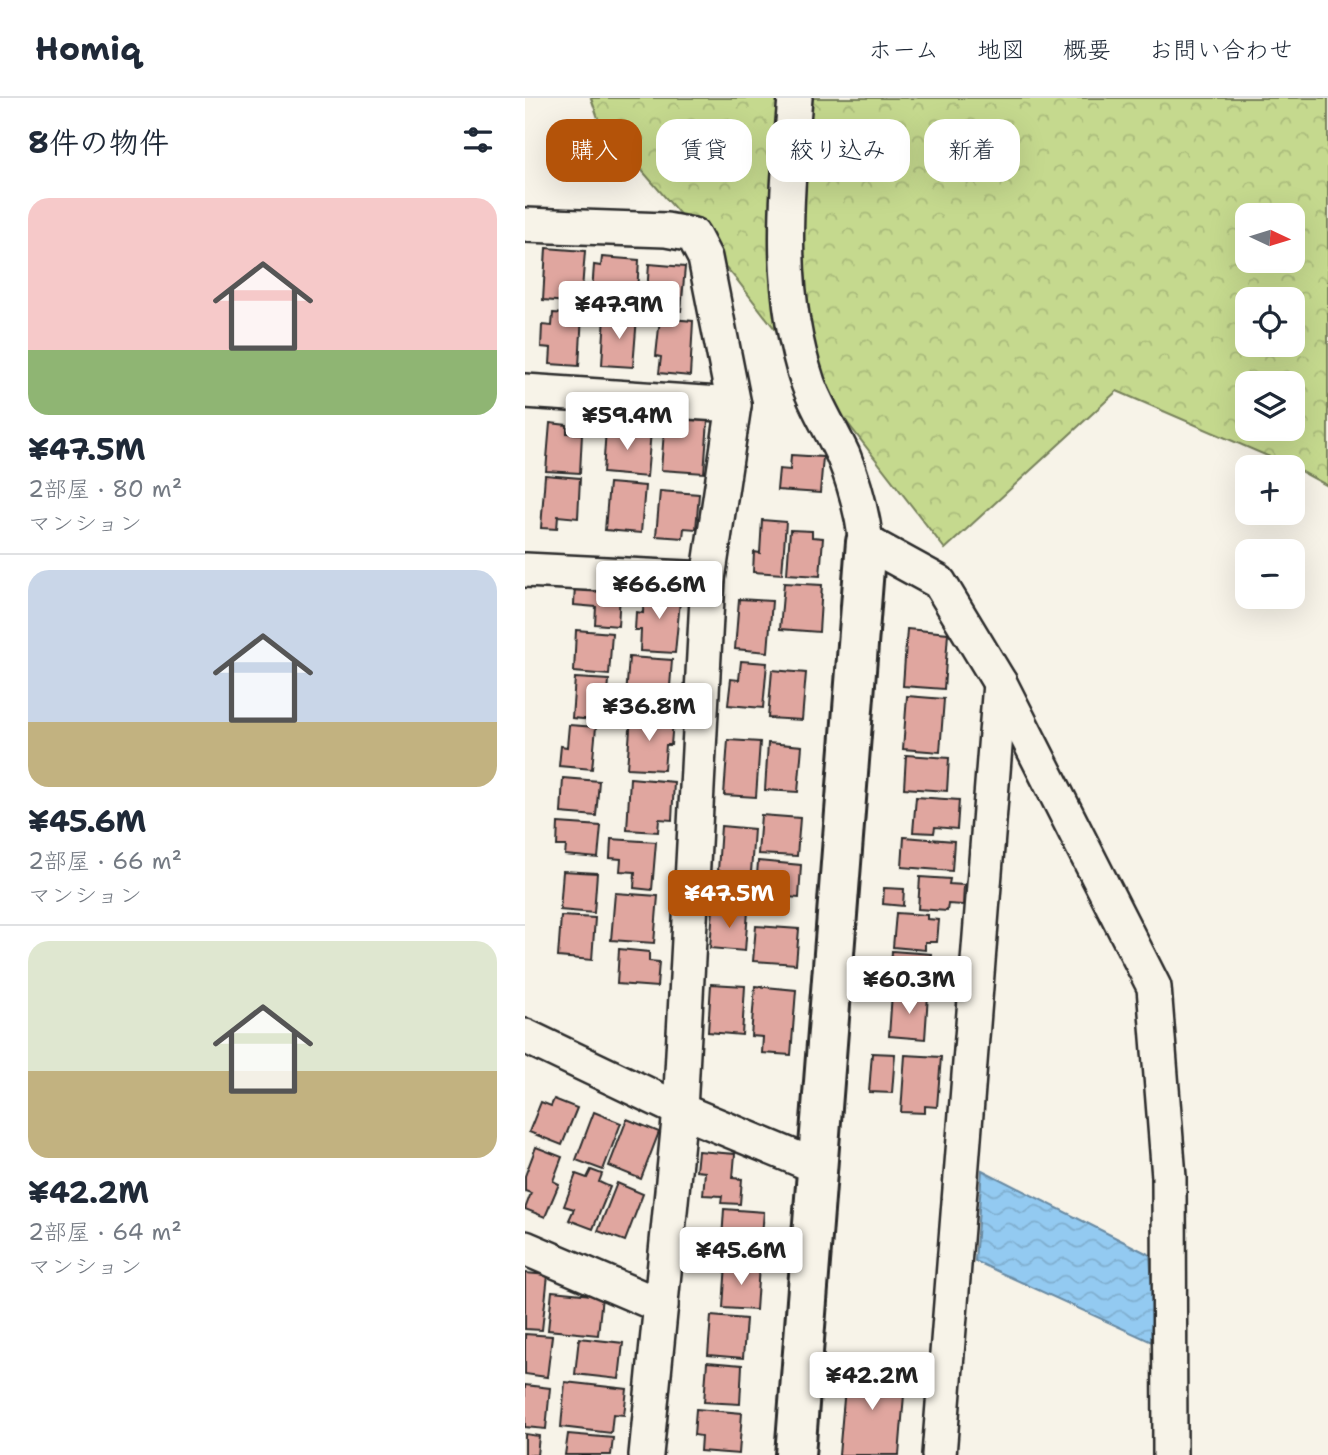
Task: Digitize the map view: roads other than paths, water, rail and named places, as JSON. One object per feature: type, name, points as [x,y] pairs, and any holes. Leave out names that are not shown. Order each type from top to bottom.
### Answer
[{"type":"street","points":[[795,98],[785,218],[786,274],[794,332],[809,385],[843,457],[860,502],[866,542],[795,1455]]},
{"type":"street","points":[[525,225],[666,230],[692,235],[705,258],[734,405],[708,579],[680,1110],[646,1455]]},
{"type":"street","points":[[525,391],[734,405]]},
{"type":"street","points":[[866,542],[939,582],[1000,683],[1154,986],[1170,1177],[1170,1455]]},
{"type":"street","points":[[525,570],[708,579]]},
{"type":"street","points":[[939,1455],[1000,683]]},
{"type":"street","points":[[525,1036],[680,1110],[818,1167]]},
{"type":"street","points":[[525,1248],[661,1306]]},
{"type":"water","points":[[982,1170],[1150,1255],[1156,1344],[975,1261]]}]
